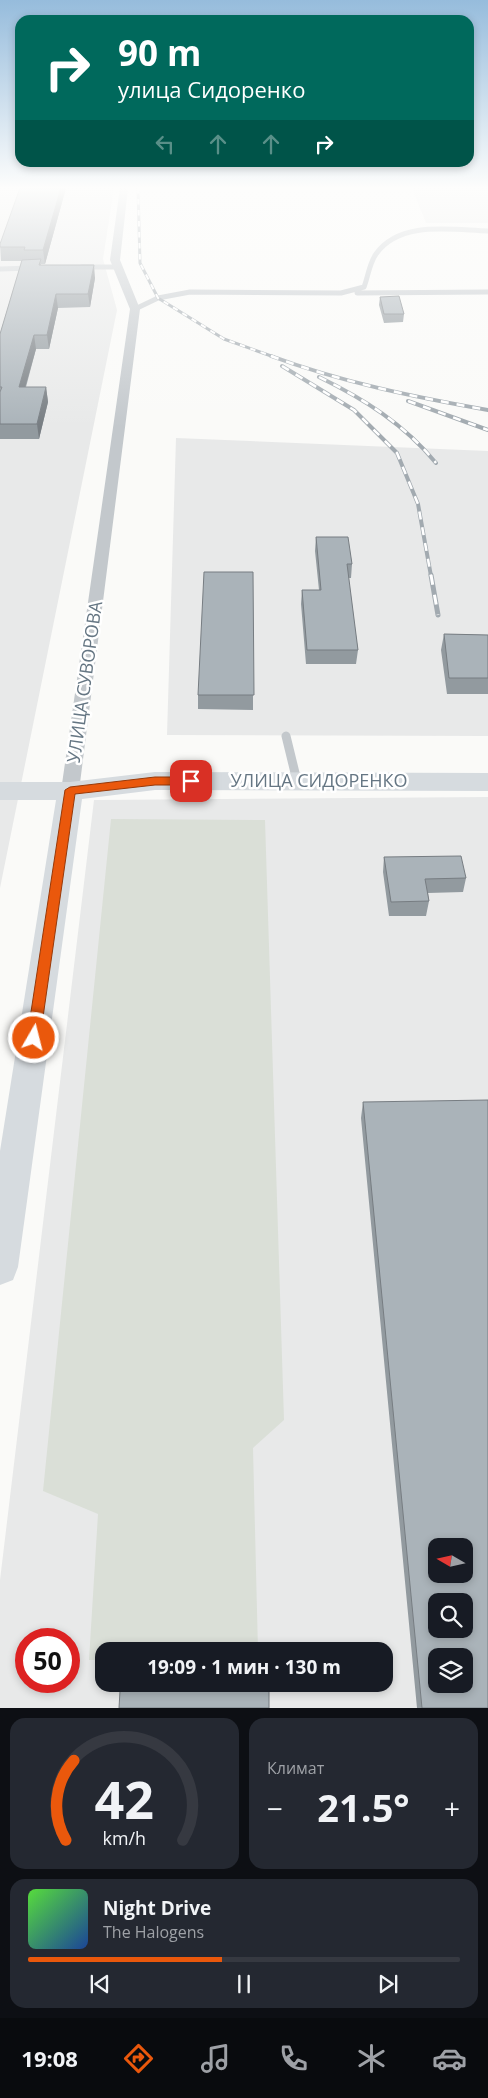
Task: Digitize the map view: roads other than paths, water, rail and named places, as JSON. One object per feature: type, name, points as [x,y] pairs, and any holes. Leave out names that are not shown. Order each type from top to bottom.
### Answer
[{"type":"street","points":[[118,268],[135,308]]},
{"type":"street","name":"УЛИЦА СУВОРОВА","points":[[0,1267],[70,790],[135,308]]},
{"type":"street","name":"УЛИЦА СИДОРЕНКО","points":[[0,791],[70,790],[155,781],[488,782]]},
{"type":"lane","points":[[0,268],[39,268]]},
{"type":"lane","points":[[341,293],[364,287],[371,268]]},
{"type":"lane","points":[[135,308],[158,298],[190,292],[488,292]]},
{"type":"lane","points":[[286,736],[297,781]]},
{"type":"railway","points":[[142,268],[158,298],[224,339],[274,357]]},
{"type":"railway","points":[[271,356],[324,374],[378,388],[488,410]]},
{"type":"railway","points":[[282,366],[354,410],[397,453],[418,504],[431,576]]},
{"type":"railway","points":[[319,377],[352,394],[397,424],[436,463]]},
{"type":"railway","points":[[408,401],[488,430]]},
{"type":"railway","points":[[431,575],[438,615]]}]
